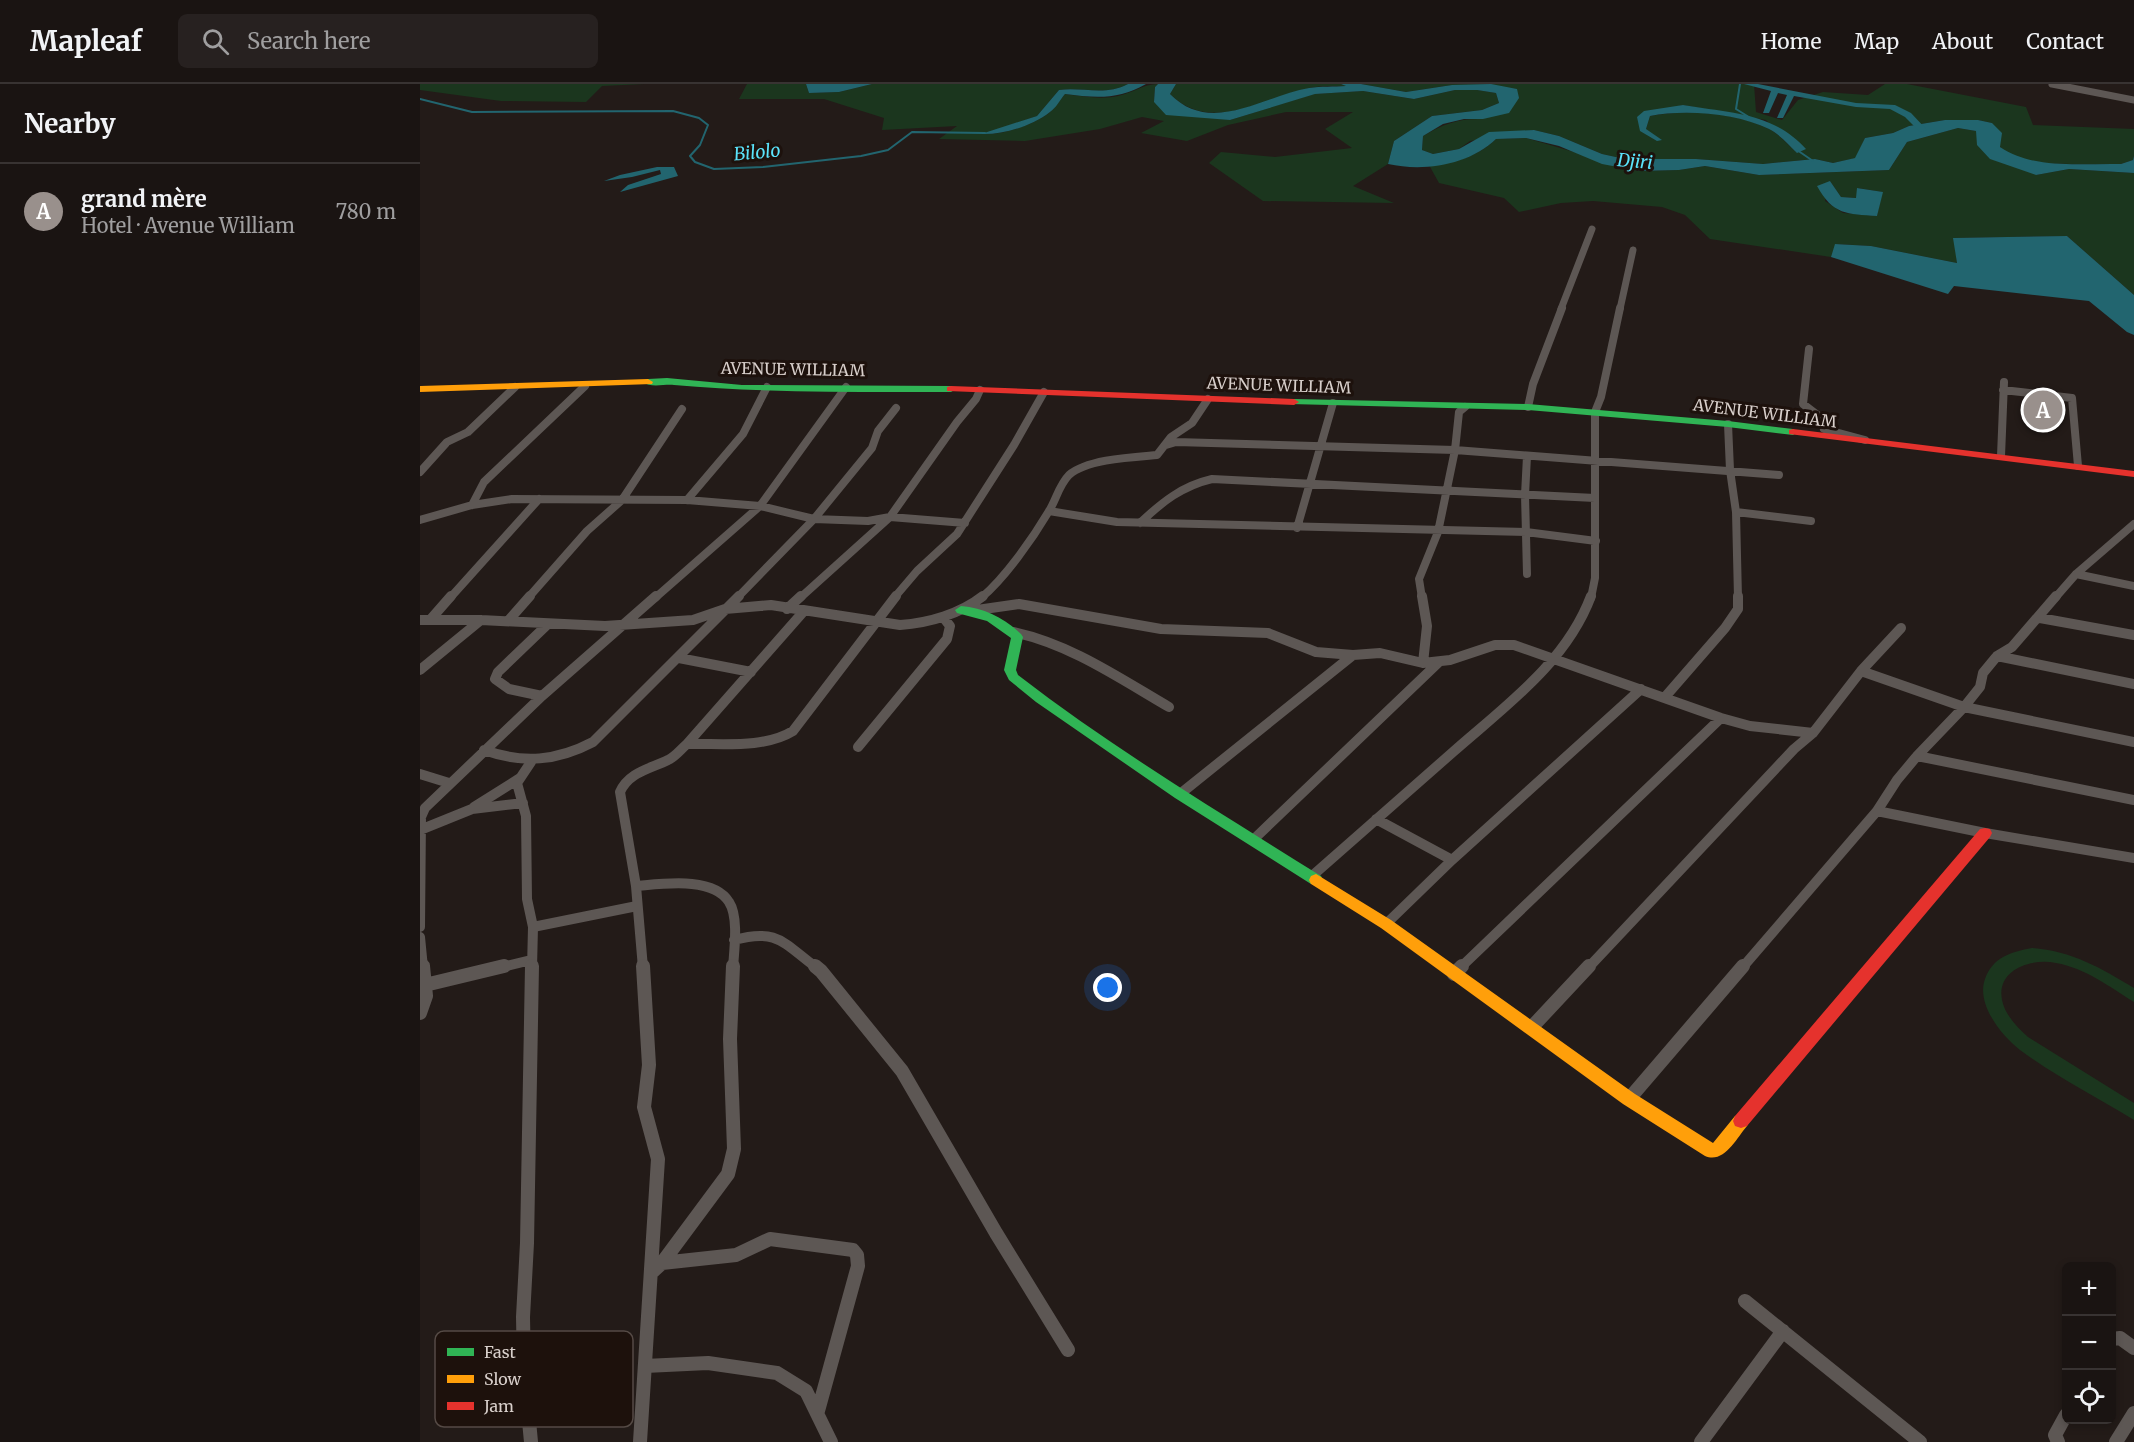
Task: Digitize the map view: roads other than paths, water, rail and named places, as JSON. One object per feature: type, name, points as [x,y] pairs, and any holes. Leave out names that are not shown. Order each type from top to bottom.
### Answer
[{"type":"street","points":[[2052,84],[2134,100]]},
{"type":"street","points":[[1528,407],[1533,384],[1592,229]]},
{"type":"street","points":[[1312,876],[1537,678],[1581,621],[1595,578],[1595,412],[1601,398],[1633,250]]},
{"type":"street","points":[[1809,349],[1803,404],[1828,423],[1824,429],[1870,441]]},
{"type":"street","name":"AVENUE WILLIAM","points":[[420,388],[585,386],[667,381],[742,388],[846,387],[980,390],[1334,403],[1528,407],[1728,424],[2134,474]]},
{"type":"street","points":[[472,505],[476,490],[532,435],[561,412],[585,386]]},
{"type":"street","points":[[2001,456],[2003,386],[2072,398],[2078,466]]},
{"type":"street","points":[[420,472],[447,442],[468,432],[515,387]]},
{"type":"street","points":[[687,500],[742,434],[767,387]]},
{"type":"street","points":[[420,927],[420,817],[425,808],[448,783],[542,696],[760,506],[846,387]]},
{"type":"street","points":[[787,609],[890,518],[957,422],[976,399],[980,390]]},
{"type":"street","points":[[687,744],[768,741],[783,737],[793,730],[874,622],[917,571],[957,534],[1014,445],[1044,392]]},
{"type":"street","points":[[425,620],[624,625],[693,620],[725,609],[756,605],[874,622],[916,624],[943,617],[961,610],[996,586],[1049,511],[1062,484],[1070,474],[1106,460],[1153,456],[1160,453],[1171,437],[1192,423],[1208,399]]},
{"type":"street","points":[[1297,528],[1308,484],[1334,403]]},
{"type":"street","points":[[1422,663],[1427,626],[1419,579],[1438,532],[1455,450],[1459,412],[1465,407]]},
{"type":"street","points":[[484,750],[510,760],[531,762],[579,750],[593,742],[679,658],[814,519],[872,448],[878,431],[896,408]]},
{"type":"street","points":[[508,621],[587,531],[622,500],[682,409]]},
{"type":"street","points":[[1665,697],[1725,628],[1737,609],[1736,512],[1730,470],[1728,424]]},
{"type":"street","points":[[1163,446],[1176,442],[1455,450],[1779,475]]},
{"type":"street","points":[[1527,456],[1525,495],[1527,574]]},
{"type":"street","points":[[1140,523],[1177,490],[1192,483],[1212,479],[1595,498]]},
{"type":"street","points":[[420,520],[472,505],[512,499],[539,499],[687,500],[760,506],[814,519],[890,518],[965,523]]},
{"type":"street","points":[[425,620],[539,499]]},
{"type":"street","points":[[1049,511],[1094,519],[1140,523],[1438,532],[1526,532],[1596,542]]},
{"type":"street","points":[[1736,512],[1811,521]]},
{"type":"street","points":[[1629,1099],[1877,811],[1897,780],[1917,756],[1964,707],[1980,687],[1983,673],[1997,656],[2012,647],[2040,618],[2076,574],[2134,524]]},
{"type":"street","points":[[2076,574],[2134,586]]},
{"type":"street","points":[[961,610],[1019,604],[1161,629],[1268,633],[1316,652],[1353,655],[1380,653],[1422,663],[1438,663],[1503,644],[1514,645],[1721,718],[1750,726],[1813,733]]},
{"type":"street","points":[[977,610],[1004,623],[1017,637],[1010,662],[1013,676],[1180,795],[1254,839],[1386,924],[1629,1099],[1703,1149],[1711,1151],[1717,1150],[1985,833]]},
{"type":"street","points":[[640,1442],[645,1365],[656,1268],[657,1159],[644,1107],[649,1065],[643,964],[636,886],[620,792],[624,783],[671,759],[687,744],[804,611]]},
{"type":"street","points":[[858,747],[946,639],[950,626],[943,617]]},
{"type":"street","points":[[2040,618],[2134,635]]},
{"type":"street","points":[[420,670],[481,620]]},
{"type":"street","points":[[542,696],[508,689],[495,679],[498,672],[548,624]]},
{"type":"street","points":[[1532,1027],[1786,758],[1813,733],[1861,671],[1901,628]]},
{"type":"street","points":[[1013,632],[1035,636],[1065,650],[1169,707]]},
{"type":"street","points":[[1180,795],[1353,655]]},
{"type":"street","points":[[1997,656],[2134,684]]},
{"type":"street","points":[[679,658],[751,672]]},
{"type":"street","points":[[1254,839],[1438,663]]},
{"type":"street","points":[[1861,671],[1964,707],[2134,742]]},
{"type":"street","points":[[1386,924],[1452,860],[1641,689]]},
{"type":"street","points":[[1454,974],[1721,718]]},
{"type":"street","points":[[1917,756],[2134,800]]},
{"type":"street","points":[[523,1331],[533,927],[527,899],[526,816],[517,783],[531,762]]},
{"type":"street","points":[[420,774],[448,783]]},
{"type":"street","points":[[420,830],[471,809],[520,778]]},
{"type":"street","points":[[471,809],[523,803]]},
{"type":"street","points":[[1877,811],[1985,833],[2134,858]]},
{"type":"street","points":[[1376,819],[1452,860]]},
{"type":"street","points":[[636,886],[684,882],[717,891],[730,903],[734,940],[730,1039],[734,1149],[732,1162],[728,1174],[656,1268]]},
{"type":"street","points":[[533,927],[637,906]]},
{"type":"street","points":[[734,940],[755,934],[766,934],[776,938],[820,971],[902,1071],[996,1233],[1068,1350]]},
{"type":"street","points":[[420,937],[424,993],[420,1013]]},
{"type":"street","points":[[424,993],[531,960]]},
{"type":"street","points":[[656,1268],[736,1255],[770,1239],[853,1250],[857,1255],[858,1266],[818,1411]]},
{"type":"street","points":[[1745,1301],[1920,1442]]},
{"type":"street","points":[[1702,1441],[1783,1331]]},
{"type":"street","points":[[2116,1338],[2120,1338],[2134,1348]]},
{"type":"street","points":[[645,1365],[708,1363],[777,1373],[806,1391],[818,1411],[831,1442]]},
{"type":"street","points":[[2116,1442],[2134,1413]]},
{"type":"street","points":[[2058,1442],[2055,1435],[2062,1424]]},
{"type":"street","points":[[530,1427],[531,1442]]},
{"type":"water","points":[[806,84],[872,84],[839,92],[809,93]]},
{"type":"water","points":[[1128,84],[1146,84],[1116,95],[1065,94],[1052,110],[1035,121],[1008,131],[981,134],[1037,116],[1059,90],[1111,90]]},
{"type":"water","name":"Djiri","points":[[1158,84],[1176,84],[1170,94],[1186,106],[1203,112],[1220,113],[1238,110],[1309,88],[1346,86],[1341,84],[1361,84],[1406,92],[1452,85],[1491,84],[1517,89],[1519,98],[1509,113],[1443,124],[1423,136],[1422,150],[1433,154],[1459,149],[1489,132],[1534,130],[1559,136],[1602,154],[1625,159],[1696,159],[1763,164],[1815,159],[1833,163],[1855,158],[1865,138],[1893,133],[1909,126],[1945,120],[1978,120],[1992,123],[2002,133],[2000,147],[2013,154],[2058,164],[2121,164],[2133,160],[2134,156],[2134,173],[2069,169],[2036,175],[1990,159],[1977,145],[1976,131],[1958,128],[1907,142],[1889,170],[1759,175],[1705,166],[1679,170],[1639,171],[1602,164],[1559,146],[1526,138],[1496,139],[1473,155],[1445,164],[1402,166],[1388,164],[1394,141],[1432,116],[1482,110],[1499,103],[1496,93],[1455,90],[1414,99],[1363,91],[1315,94],[1230,120],[1166,115],[1154,102],[1155,87]]},
{"type":"water","points":[[1683,105],[1749,116],[1765,121],[1793,137],[1806,149],[1797,153],[1769,129],[1742,119],[1710,114],[1678,113],[1650,116],[1646,129],[1662,140],[1657,141],[1640,131],[1637,117],[1644,111]]},
{"type":"water","points":[[657,167],[674,167],[678,176],[620,192],[628,185],[661,174],[660,170],[604,181],[620,175]]},
{"type":"water","points":[[1830,181],[1841,197],[1856,198],[1857,188],[1883,192],[1877,216],[1857,215],[1835,208],[1817,186]]},
{"type":"water","points":[[2067,236],[2134,295],[2134,335],[2127,332],[2089,301],[1954,286],[1948,294],[1831,257],[1835,244],[1871,246],[1957,263],[1953,238]]},
{"type":"waterway","points":[[1740,84],[1736,109],[1752,119]]},
{"type":"waterway","points":[[1748,84],[1792,94]]},
{"type":"waterway","points":[[1766,111],[1775,90]]},
{"type":"waterway","points":[[1780,116],[1792,94]]},
{"type":"waterway","points":[[1792,94],[1856,105],[1892,107],[1908,115],[1923,130]]},
{"type":"waterway","name":"Bilolo","points":[[420,99],[472,112],[673,111],[699,118],[708,125],[700,145],[690,156],[695,162],[714,169],[763,167],[861,156],[888,150],[912,132],[985,133]]},
{"type":"waterway","points":[[1797,150],[1813,161]]},
{"type":"place","name":"grand mère","points":[[2043,410]]}]
